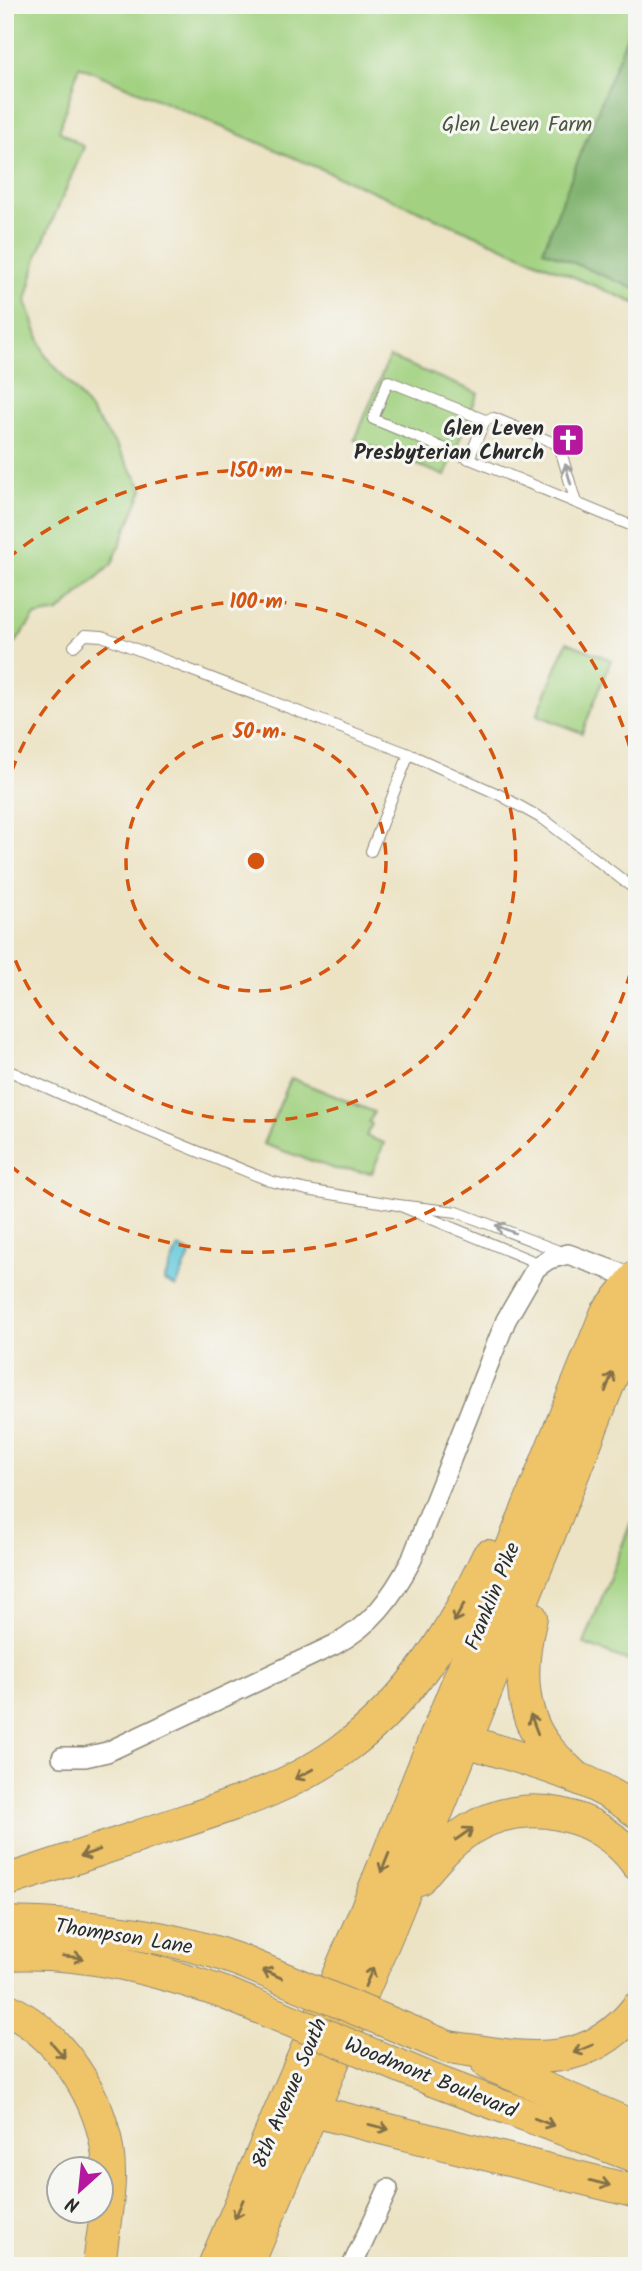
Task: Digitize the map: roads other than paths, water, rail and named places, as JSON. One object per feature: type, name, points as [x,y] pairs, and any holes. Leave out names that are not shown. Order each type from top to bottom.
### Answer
[{"type":"main road","name":"Franklin Pike","points":[[376,1923],[575,1430],[606,1314],[636,1277]]},
{"type":"main road","points":[[575,1430],[523,1650],[522,1670],[529,1712],[537,1732],[547,1749],[575,1777]]},
{"type":"main road","points":[[5,1881],[262,1794],[318,1767],[361,1736],[405,1692],[442,1644],[496,1538],[575,1430]]},
{"type":"main road","points":[[451,1736],[575,1777],[610,1794],[637,1812]]},
{"type":"main road","points":[[376,1923],[406,1897],[444,1850],[458,1838],[481,1823],[510,1813],[556,1813],[589,1824],[614,1839],[637,1864]]},
{"type":"main road","name":"Thompson Lane","points":[[5,1923],[63,1925],[126,1932],[188,1944],[241,1961]]},
{"type":"main road","name":"8th Avenue South","points":[[247,2266],[300,2105],[376,1923]]},
{"type":"main road","name":"Thompson Lane","points":[[5,1954],[49,1954],[119,1962],[168,1973],[228,1994]]},
{"type":"main road","name":"Woodmont Boulevard","points":[[241,1961],[637,2128]]},
{"type":"main road","name":"Woodmont Boulevard","points":[[228,1994],[435,2081],[637,2157]]},
{"type":"main road","points":[[5,2008],[37,2028],[59,2050],[82,2082],[101,2123],[107,2150],[109,2180],[99,2266]]},
{"type":"main road","points":[[449,2047],[527,2058],[567,2055],[607,2038],[637,2008]]},
{"type":"main road","points":[[300,2105],[637,2192]]},
{"type":"main road","name":"8th Avenue South","points":[[215,2266],[300,2105]]},
{"type":"street","points":[[62,1757],[93,1755],[116,1748],[345,1639],[378,1612],[411,1561],[506,1320],[522,1289],[540,1264],[556,1256],[568,1254],[636,1277]]},
{"type":"street","points":[[352,2266],[388,2189]]},
{"type":"lane","points":[[576,503],[559,445],[494,418],[485,420],[388,381],[373,419],[469,459],[576,503],[637,528]]},
{"type":"lane","points":[[469,459],[485,420]]},
{"type":"lane","points":[[74,646],[85,635],[102,636],[410,754],[500,795],[540,817],[637,891]]},
{"type":"lane","points":[[371,851],[410,754]]},
{"type":"lane","points":[[5,1069],[270,1181],[307,1191],[457,1212],[568,1254]]},
{"type":"lane","points":[[398,1205],[540,1264]]},
{"type":"water","points":[[178,1247],[191,1253],[176,1287],[164,1281]]},
{"type":"place","name":"Glen Leven Presbyterian Church","points":[[568,440]]},
{"type":"park label","name":"Glen Leven Farm","points":[[517,124]]}]
